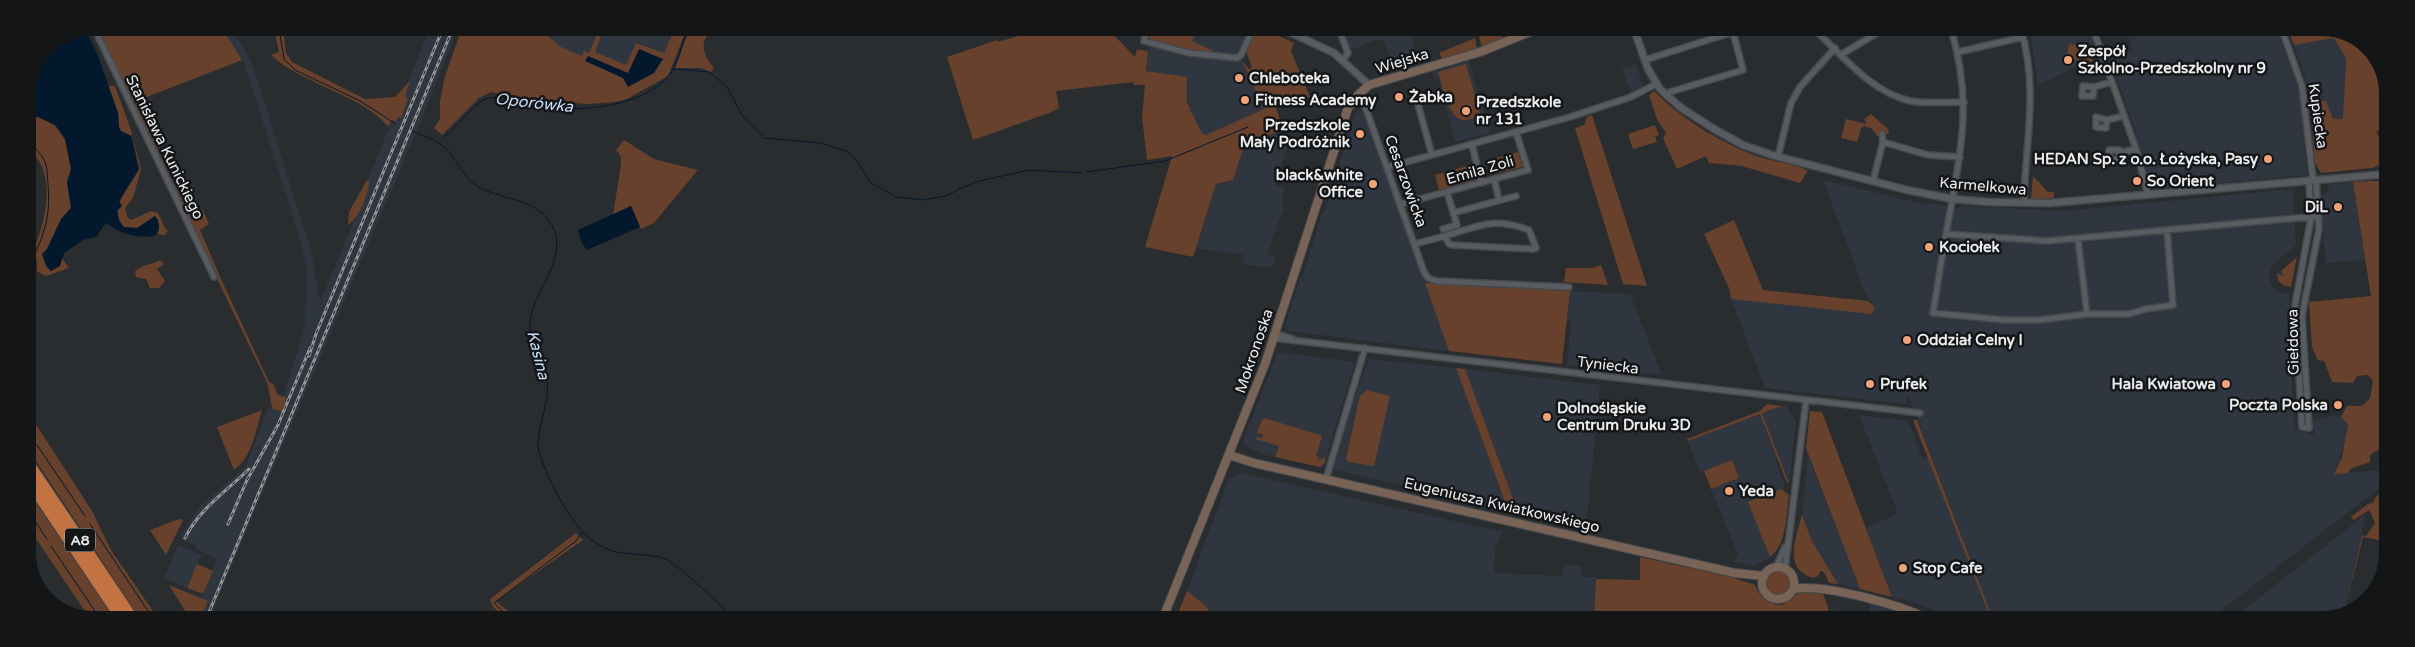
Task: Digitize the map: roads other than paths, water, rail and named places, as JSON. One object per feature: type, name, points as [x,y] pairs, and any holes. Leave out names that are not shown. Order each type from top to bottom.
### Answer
[{"type":"highway","name":"A8","points":[[36,474],[128,611]]},
{"type":"highway","name":"A8","points":[[36,492],[116,611]]},
{"type":"main road","name":"Wiejska","points":[[1360,93],[1369,85],[1482,52],[1520,36]]},
{"type":"main road","name":"Mokronoska","points":[[1166,611],[1230,452],[1274,336],[1345,116],[1360,93]]},
{"type":"main road","name":"Eugeniusza Kwiatkowskiego","points":[[1230,452],[1263,464],[1763,580]]},
{"type":"main road","points":[[1776,567],[1786,569],[1792,575],[1793,585],[1787,596],[1776,598],[1768,594],[1763,580],[1769,570],[1776,567]]},
{"type":"main road","points":[[1793,585],[1816,588],[1890,605],[1907,611]]},
{"type":"street","name":"Stanisława Kunickiego","points":[[98,36],[214,277]]},
{"type":"street","points":[[1145,36],[1144,41],[1190,53],[1237,58],[1241,56],[1250,36]]},
{"type":"street","points":[[1298,36],[1328,50],[1343,60],[1369,85]]},
{"type":"street","points":[[1342,36],[1348,54],[1343,60]]},
{"type":"street","name":"Karmelkowa","points":[[1638,36],[1645,60],[1656,84],[1667,96],[1714,129],[1743,145],[1778,157],[1953,199],[2063,203],[2379,175]]},
{"type":"street","points":[[1645,60],[1720,36]]},
{"type":"street","points":[[1667,96],[1670,92],[1743,70],[1734,36]]},
{"type":"street","points":[[1822,36],[1877,86],[1891,95],[1912,101],[1964,102]]},
{"type":"street","points":[[1842,54],[1872,36]]},
{"type":"street","points":[[1953,36],[1958,52],[1964,102],[1960,157],[1933,313],[2005,320],[2039,320],[2087,314],[2128,314],[2146,308],[2173,305],[2167,230]]},
{"type":"street","points":[[2095,36],[2136,149],[2148,195]]},
{"type":"street","name":"Kupiecka","points":[[2284,36],[2302,86],[2313,179]]},
{"type":"street","points":[[1958,52],[2023,37],[2029,68],[2032,108],[2024,203]]},
{"type":"street","points":[[1778,157],[1791,103],[1800,87],[1835,48]]},
{"type":"street","points":[[2094,88],[2112,82]]},
{"type":"street","points":[[1388,167],[1516,132],[1631,97],[1656,84]]},
{"type":"street","points":[[1414,90],[1432,156]]},
{"type":"street","name":"Cesarzowicka","points":[[1360,93],[1428,278],[1437,281],[1568,287]]},
{"type":"street","points":[[2107,120],[2124,116]]},
{"type":"street","name":"Emila Zoli","points":[[1401,204],[1528,170],[1516,132]]},
{"type":"street","points":[[1873,181],[1883,142],[1882,134]]},
{"type":"street","points":[[1883,142],[1928,154],[1960,157]]},
{"type":"street","points":[[1472,144],[1481,183]]},
{"type":"street","points":[[2119,153],[2136,149]]},
{"type":"street","points":[[1494,179],[1499,200]]},
{"type":"street","name":"Giełdowa","points":[[2313,179],[2318,216],[2318,240],[2302,316],[2309,428],[2302,428],[2294,320],[2297,291],[2311,218],[2313,179]]},
{"type":"street","points":[[1444,229],[1456,225],[1447,192]]},
{"type":"street","points":[[1453,213],[1516,196]]},
{"type":"street","points":[[1946,234],[2022,241],[2078,239],[2318,216]]},
{"type":"street","points":[[1415,244],[1494,222],[1509,223],[1529,230],[1536,248],[1452,245],[1448,244],[1445,236]]},
{"type":"street","points":[[2078,239],[2087,314]]},
{"type":"street","points":[[2297,291],[2306,293]]},
{"type":"street","name":"Tyniecka","points":[[1274,336],[1286,341],[1293,339],[1920,413]]},
{"type":"street","points":[[1326,479],[1364,348]]},
{"type":"street","points":[[2297,361],[2305,361]]},
{"type":"street","points":[[2298,379],[2306,378]]},
{"type":"street","points":[[1786,569],[1806,401]]},
{"type":"street","points":[[1776,567],[1781,559],[1790,532]]},
{"type":"water","points":[[89,36],[97,53],[118,113],[119,127],[121,131],[131,136],[139,169],[119,201],[122,206],[117,211],[119,221],[124,227],[137,228],[155,216],[159,223],[159,229],[154,236],[135,236],[111,227],[106,223],[96,237],[83,240],[64,253],[60,266],[51,271],[46,266],[42,254],[48,248],[61,219],[71,208],[67,182],[71,169],[65,139],[55,125],[36,117],[37,82],[46,62],[62,46],[82,37]]},
{"type":"water","points":[[639,49],[663,59],[654,73],[628,87],[623,78],[585,61],[588,56],[628,73]]},
{"type":"water","points":[[631,206],[640,227],[587,250],[581,242],[578,230]]},
{"type":"waterway","name":"Kasina","points":[[280,36],[284,59],[295,70],[360,101],[396,124]]},
{"type":"waterway","name":"Oporówka","points":[[444,137],[477,105],[493,97],[507,98],[542,107],[574,109],[611,105],[646,94],[660,85],[670,74],[685,36]]},
{"type":"waterway","points":[[674,69],[709,72],[727,87],[743,117],[764,138],[820,143],[846,151],[856,160],[871,183],[897,197],[923,200],[945,196],[975,182],[1029,170],[1082,173]]},
{"type":"waterway","points":[[1086,172],[1165,161],[1248,127]]},
{"type":"waterway","name":"Kasina","points":[[412,131],[432,139],[445,147],[472,183],[495,194],[524,203],[541,212],[548,219],[555,232],[557,245],[555,258],[533,309],[530,329],[543,365],[548,387],[539,435],[539,450],[548,475],[569,514],[588,537],[604,548],[623,553],[660,557],[672,563],[726,611]]},
{"type":"waterway","points":[[36,149],[42,156],[47,171],[49,197],[45,228],[36,251]]},
{"type":"waterway","points":[[37,445],[85,516]]},
{"type":"waterway","points":[[36,523],[47,539]]},
{"type":"waterway","points":[[90,524],[148,611]]},
{"type":"waterway","points":[[502,611],[494,603],[576,541],[582,532]]},
{"type":"waterway","points":[[51,546],[95,611]]},
{"type":"waterway","points":[[1162,611],[1167,599]]},
{"type":"railway","points":[[309,356],[316,334],[440,36]]},
{"type":"railway","points":[[210,611],[450,36]]},
{"type":"railway","points":[[228,524],[247,480],[278,425],[310,348]]},
{"type":"railway","points":[[185,538],[191,527],[206,509],[249,469]]},
{"type":"place","name":"Zespół Szkolno-Przedszkolny nr 9","points":[[2068,60]]},
{"type":"place","name":"Chleboteka","points":[[1239,78]]},
{"type":"place","name":"Żabka","points":[[1399,97]]},
{"type":"place","name":"Fitness Academy","points":[[1245,100]]},
{"type":"place","name":"Przedszkole nr 131","points":[[1466,111]]},
{"type":"place","name":"Przedszkole Mały Podróżnik","points":[[1360,134]]},
{"type":"place","name":"HEDAN Sp. z o.o. Łożyska, Pasy","points":[[2268,159]]},
{"type":"place","name":"So Orient","points":[[2137,181]]},
{"type":"place","name":"black&white Office","points":[[1373,184]]},
{"type":"place","name":"DiL","points":[[2338,207]]},
{"type":"place","name":"Kociołek","points":[[1929,247]]},
{"type":"place","name":"Oddział Celny I","points":[[1907,340]]},
{"type":"place","name":"Prufek","points":[[1870,384]]},
{"type":"place","name":"Hala Kwiatowa","points":[[2226,384]]},
{"type":"place","name":"Poczta Polska","points":[[2338,405]]},
{"type":"place","name":"Dolnośląskie Centrum Druku 3D","points":[[1547,417]]},
{"type":"place","name":"Yeda","points":[[1729,491]]},
{"type":"place","name":"Stop Cafe","points":[[1903,568]]}]
